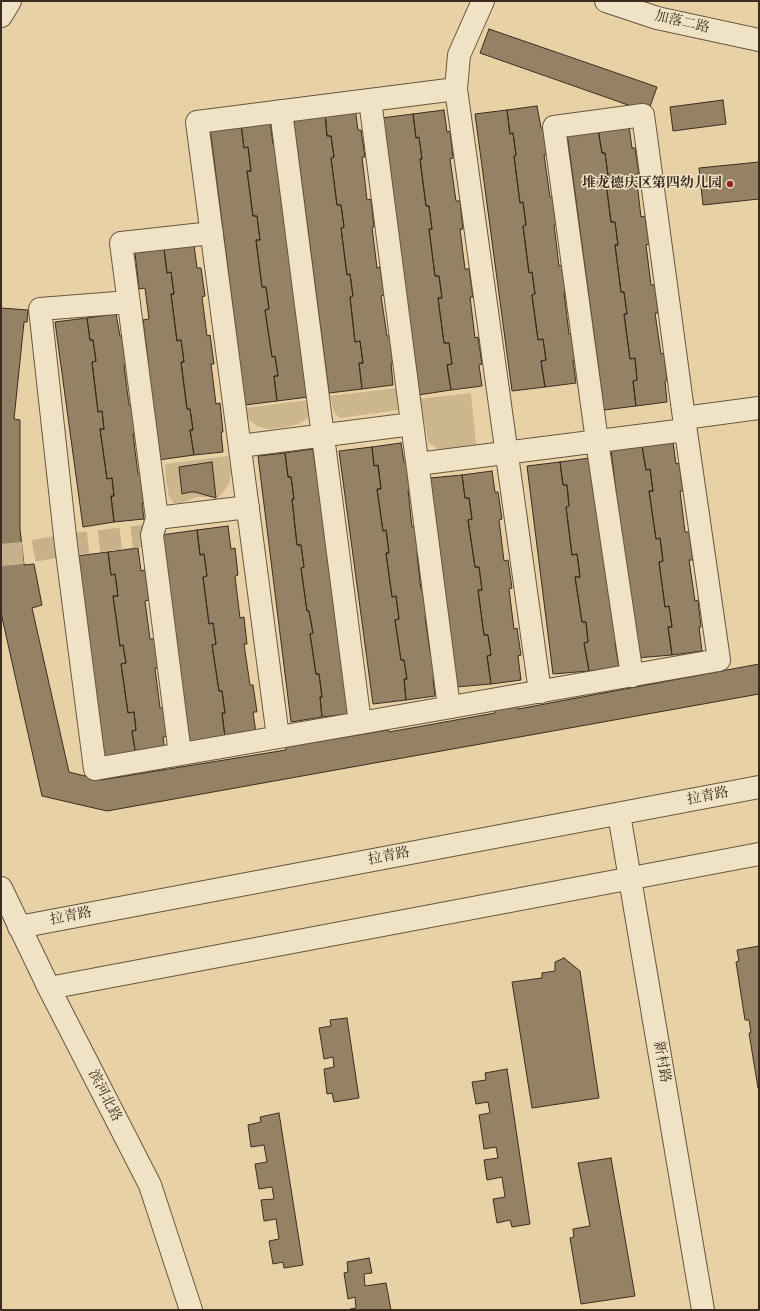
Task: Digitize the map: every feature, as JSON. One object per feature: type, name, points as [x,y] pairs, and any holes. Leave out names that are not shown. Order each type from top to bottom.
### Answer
[{"type":"street","points":[[1,16],[10,1]]},
{"type":"street","points":[[484,1],[459,55],[456,89],[540,692]]},
{"type":"street","name":"加落二路","points":[[606,1],[657,18],[758,45]]},
{"type":"street","points":[[278,737],[198,122],[456,89]]},
{"type":"street","points":[[370,100],[449,707]]},
{"type":"street","points":[[281,111],[360,723]]},
{"type":"street","points":[[129,302],[40,309],[64,530],[95,769],[632,676],[719,660],[684,424],[643,115],[554,126],[597,441],[632,676]]},
{"type":"street","points":[[180,754],[152,535],[157,518],[122,243],[212,233]]},
{"type":"street","points":[[418,464],[597,441],[759,408]]},
{"type":"street","points":[[240,446],[412,424]]},
{"type":"street","points":[[157,518],[248,507]]},
{"type":"street","name":"拉青路","points":[[19,927],[759,787]]},
{"type":"street","name":"新村路","points":[[619,814],[703,1310]]},
{"type":"street","points":[[49,988],[759,854]]},
{"type":"street","name":"滨河北路","points":[[1,888],[49,988],[150,1185],[191,1310]]},
{"type":"shaded area","points":[[396,388],[398,410],[340,418],[334,412],[330,396]]},
{"type":"shaded area","points":[[471,393],[476,445],[440,450],[428,442],[420,399]]},
{"type":"shaded area","points":[[309,400],[312,412],[307,419],[298,424],[282,428],[267,429],[257,426],[248,419],[245,408]]},
{"type":"shaded area","points":[[228,456],[231,472],[229,484],[220,496],[216,498],[197,497],[181,503],[174,503],[169,497],[165,464]]},
{"type":"building","points":[[489,29],[657,87],[648,112],[480,53]]},
{"type":"building","points":[[723,100],[726,124],[673,131],[670,107]]},
{"type":"building","points":[[537,106],[541,128],[543,128],[547,155],[544,155],[550,197],[553,197],[557,225],[554,225],[559,266],[563,265],[566,293],[564,293],[569,334],[572,334],[576,361],[573,361],[576,383],[545,387],[541,361],[546,360],[543,339],[538,340],[532,295],[535,294],[532,272],[529,273],[523,226],[526,225],[523,202],[520,203],[514,156],[516,155],[513,133],[510,134],[507,110]]},
{"type":"building","points":[[355,108],[358,130],[361,130],[365,157],[362,157],[367,200],[371,199],[374,227],[372,227],[377,268],[380,267],[384,295],[381,296],[387,336],[390,336],[393,363],[391,363],[393,385],[362,389],[359,363],[363,363],[360,341],[355,342],[350,297],[353,296],[350,274],[347,275],[341,228],[344,227],[341,205],[337,205],[331,158],[334,157],[331,136],[327,136],[325,112]]},
{"type":"building","points":[[444,110],[447,132],[450,131],[453,158],[450,159],[456,201],[460,201],[463,229],[460,229],[465,269],[469,269],[473,297],[470,297],[475,338],[478,337],[482,364],[479,365],[482,386],[451,390],[447,365],[452,364],[449,343],[444,343],[438,298],[442,298],[439,276],[435,276],[429,229],[432,229],[429,206],[426,206],[420,159],[422,159],[419,137],[416,138],[413,114]]},
{"type":"building","points":[[507,110],[510,134],[513,133],[516,155],[514,156],[520,203],[523,202],[526,225],[523,226],[529,273],[532,272],[535,294],[532,295],[538,340],[543,339],[546,360],[541,361],[545,387],[512,391],[475,114]]},
{"type":"building","points":[[325,112],[327,136],[331,136],[334,157],[331,158],[337,205],[341,205],[344,227],[341,228],[347,275],[350,274],[353,296],[350,297],[355,342],[360,341],[363,363],[359,363],[362,389],[329,393],[293,116]]},
{"type":"building","points":[[413,114],[416,138],[419,137],[422,159],[420,159],[426,206],[429,206],[432,229],[429,229],[435,276],[439,276],[442,298],[438,298],[444,343],[449,343],[452,364],[447,365],[451,390],[418,395],[381,118]]},
{"type":"building","points":[[270,121],[273,144],[277,144],[281,173],[278,174],[283,214],[287,214],[308,397],[277,401],[274,376],[278,376],[275,356],[272,357],[265,310],[269,309],[266,287],[262,287],[256,240],[260,240],[257,216],[253,216],[247,171],[251,171],[248,147],[244,148],[241,124]]},
{"type":"building","points":[[241,124],[244,148],[248,147],[251,171],[247,171],[253,216],[257,216],[260,240],[256,240],[262,287],[266,287],[269,309],[265,310],[272,357],[275,356],[278,376],[274,376],[277,401],[245,405],[210,128]]},
{"type":"building","points":[[629,126],[632,148],[635,148],[639,174],[636,174],[641,217],[645,216],[649,244],[646,245],[651,285],[655,285],[658,313],[655,313],[661,354],[664,353],[667,380],[665,381],[667,402],[636,406],[633,381],[637,380],[635,358],[630,359],[624,314],[627,314],[624,292],[621,292],[615,245],[618,245],[615,222],[611,222],[605,175],[608,175],[605,153],[602,153],[598,129]]},
{"type":"building","points":[[598,129],[602,153],[605,153],[608,175],[605,175],[611,222],[615,222],[618,245],[615,245],[621,292],[624,292],[627,314],[624,314],[630,359],[635,358],[637,380],[633,381],[636,406],[604,410],[567,133]]},
{"type":"building","name":"堆龙德庆区第四幼儿园","points":[[759,162],[759,199],[703,205],[699,168]]},
{"type":"building","points":[[194,245],[197,268],[201,268],[205,296],[202,297],[207,336],[210,335],[214,364],[211,364],[216,404],[220,403],[223,432],[221,432],[223,452],[194,455],[190,430],[193,430],[190,409],[187,409],[181,362],[184,362],[181,340],[177,341],[171,294],[174,294],[171,272],[167,273],[164,249]]},
{"type":"building","points":[[164,249],[167,273],[171,272],[174,294],[171,294],[177,341],[181,340],[184,362],[181,362],[187,409],[190,409],[193,430],[190,430],[194,455],[158,460],[145,361],[148,361],[143,320],[149,319],[145,288],[139,289],[135,253]]},
{"type":"building","points":[[1,308],[28,310],[27,322],[24,322],[14,419],[20,420],[20,529],[24,565],[34,564],[42,605],[32,608],[69,772],[101,780],[286,750],[286,747],[388,730],[389,732],[495,713],[495,709],[518,705],[518,709],[759,664],[759,694],[107,811],[42,796],[1,613]]},
{"type":"building","points":[[116,314],[120,336],[123,336],[128,366],[124,366],[129,405],[133,405],[137,434],[133,434],[138,474],[143,474],[147,502],[142,503],[144,519],[114,522],[111,496],[114,496],[112,478],[107,479],[100,429],[104,429],[102,411],[98,412],[92,362],[96,361],[93,340],[90,340],[87,318]]},
{"type":"building","points":[[87,318],[90,340],[93,340],[96,361],[92,362],[98,412],[102,411],[104,429],[100,429],[107,479],[112,478],[114,496],[111,496],[114,522],[83,527],[55,322]]},
{"type":"building","points":[[673,442],[676,464],[679,463],[683,491],[680,491],[685,532],[689,532],[693,560],[689,560],[695,601],[698,600],[702,651],[672,655],[668,627],[672,627],[669,606],[665,607],[659,562],[663,561],[660,538],[656,539],[649,491],[653,491],[650,469],[646,470],[642,446]]},
{"type":"building","points":[[401,443],[404,462],[407,462],[411,490],[408,490],[412,527],[416,526],[420,554],[417,554],[421,590],[425,589],[428,616],[425,617],[430,652],[433,652],[437,678],[433,679],[435,696],[406,700],[404,679],[407,679],[404,660],[401,660],[395,620],[399,619],[396,596],[392,597],[386,553],[389,553],[386,530],[383,531],[377,489],[381,489],[378,465],[374,466],[372,447]]},
{"type":"building","points":[[642,446],[646,470],[650,469],[653,491],[649,491],[656,539],[660,538],[663,561],[659,562],[665,607],[669,606],[672,627],[668,627],[672,655],[636,658],[611,450]]},
{"type":"building","points":[[372,447],[374,466],[378,465],[381,489],[377,489],[383,531],[386,530],[389,553],[386,553],[392,597],[396,596],[399,619],[395,620],[401,660],[404,660],[407,679],[404,679],[406,700],[373,704],[339,451]]},
{"type":"building","points":[[313,449],[316,472],[321,471],[349,714],[322,717],[320,697],[322,697],[319,674],[316,674],[310,634],[313,633],[309,611],[307,611],[301,568],[304,567],[301,545],[297,545],[292,499],[294,499],[291,477],[288,477],[285,453]]},
{"type":"building","points":[[285,453],[288,477],[291,477],[294,499],[292,499],[297,545],[301,545],[304,567],[301,568],[307,611],[309,611],[313,633],[310,634],[316,674],[319,674],[322,697],[320,697],[322,717],[291,722],[258,456]]},
{"type":"building","points":[[590,458],[610,575],[606,576],[612,616],[615,616],[619,642],[615,643],[619,667],[589,671],[584,643],[588,642],[586,622],[582,622],[575,577],[580,577],[577,554],[572,555],[566,507],[569,506],[567,485],[563,485],[560,462]]},
{"type":"building","points":[[212,462],[216,498],[195,492],[182,494],[179,467]]},
{"type":"building","points":[[560,462],[563,485],[567,485],[569,506],[566,507],[572,555],[577,554],[580,577],[575,577],[582,622],[586,622],[588,642],[584,643],[589,671],[553,674],[527,466]]},
{"type":"building","points":[[492,471],[495,492],[498,492],[502,519],[499,520],[504,561],[508,560],[512,588],[509,589],[514,629],[517,628],[521,655],[518,656],[521,680],[491,684],[487,656],[491,655],[488,635],[484,635],[478,590],[482,590],[479,567],[475,567],[468,520],[472,519],[469,498],[465,498],[462,475]]},
{"type":"building","points":[[462,475],[465,498],[469,498],[472,519],[468,520],[475,567],[479,567],[482,590],[478,590],[484,635],[488,635],[491,655],[487,656],[491,684],[456,687],[430,478]]},
{"type":"building","points":[[228,526],[231,549],[235,548],[238,575],[235,576],[240,618],[244,617],[247,644],[244,644],[250,685],[253,685],[257,712],[253,712],[256,733],[225,737],[222,713],[225,713],[222,691],[219,691],[212,645],[216,644],[213,623],[209,624],[203,577],[207,576],[204,554],[200,555],[197,530]]},
{"type":"building","points":[[197,530],[200,555],[204,554],[207,576],[203,577],[209,624],[213,623],[216,644],[212,645],[219,691],[222,691],[225,713],[222,713],[225,737],[188,742],[161,535]]},
{"type":"building","points":[[138,548],[141,571],[145,570],[149,600],[145,601],[150,639],[155,639],[159,668],[155,668],[160,708],[164,708],[168,736],[163,737],[165,753],[136,757],[132,731],[136,730],[134,712],[128,713],[121,664],[126,663],[123,645],[120,646],[113,596],[118,596],[115,574],[111,575],[108,552]]},
{"type":"building","points":[[108,552],[111,575],[115,574],[118,596],[113,596],[120,646],[123,645],[126,663],[121,664],[128,713],[134,712],[136,730],[132,731],[136,757],[104,761],[77,556]]},
{"type":"building","points":[[759,946],[758,1088],[749,1033],[751,1033],[749,1020],[745,1020],[736,962],[739,961],[737,950]]},
{"type":"building","points":[[564,958],[580,971],[599,1098],[532,1108],[512,982],[542,978],[542,973],[555,971],[555,962]]},
{"type":"building","points":[[347,1018],[359,1098],[334,1102],[332,1093],[327,1094],[324,1069],[334,1067],[333,1057],[324,1059],[319,1028],[331,1026],[330,1020]]},
{"type":"building","points":[[507,1069],[530,1224],[512,1227],[510,1220],[497,1223],[493,1199],[505,1197],[502,1177],[487,1180],[484,1160],[498,1158],[496,1147],[484,1149],[479,1115],[490,1113],[488,1102],[476,1104],[472,1082],[486,1080],[485,1073]]},
{"type":"building","points":[[279,1113],[303,1265],[284,1268],[283,1262],[273,1264],[269,1241],[279,1239],[276,1219],[264,1221],[261,1200],[274,1199],[272,1187],[259,1189],[255,1164],[267,1162],[264,1145],[251,1147],[248,1125],[261,1122],[260,1117]]},
{"type":"building","points":[[611,1158],[635,1296],[581,1304],[570,1238],[574,1237],[573,1229],[590,1226],[578,1163]]},
{"type":"building","points":[[369,1258],[372,1273],[364,1274],[365,1286],[386,1283],[391,1310],[350,1310],[356,1308],[355,1297],[348,1299],[344,1273],[348,1272],[347,1262]]},
{"type":"tunnel","points":[[1,555],[23,553],[66,545],[152,535]]},
{"type":"place","name":"堆龙德庆区第四幼儿园","points":[[730,184]]}]
